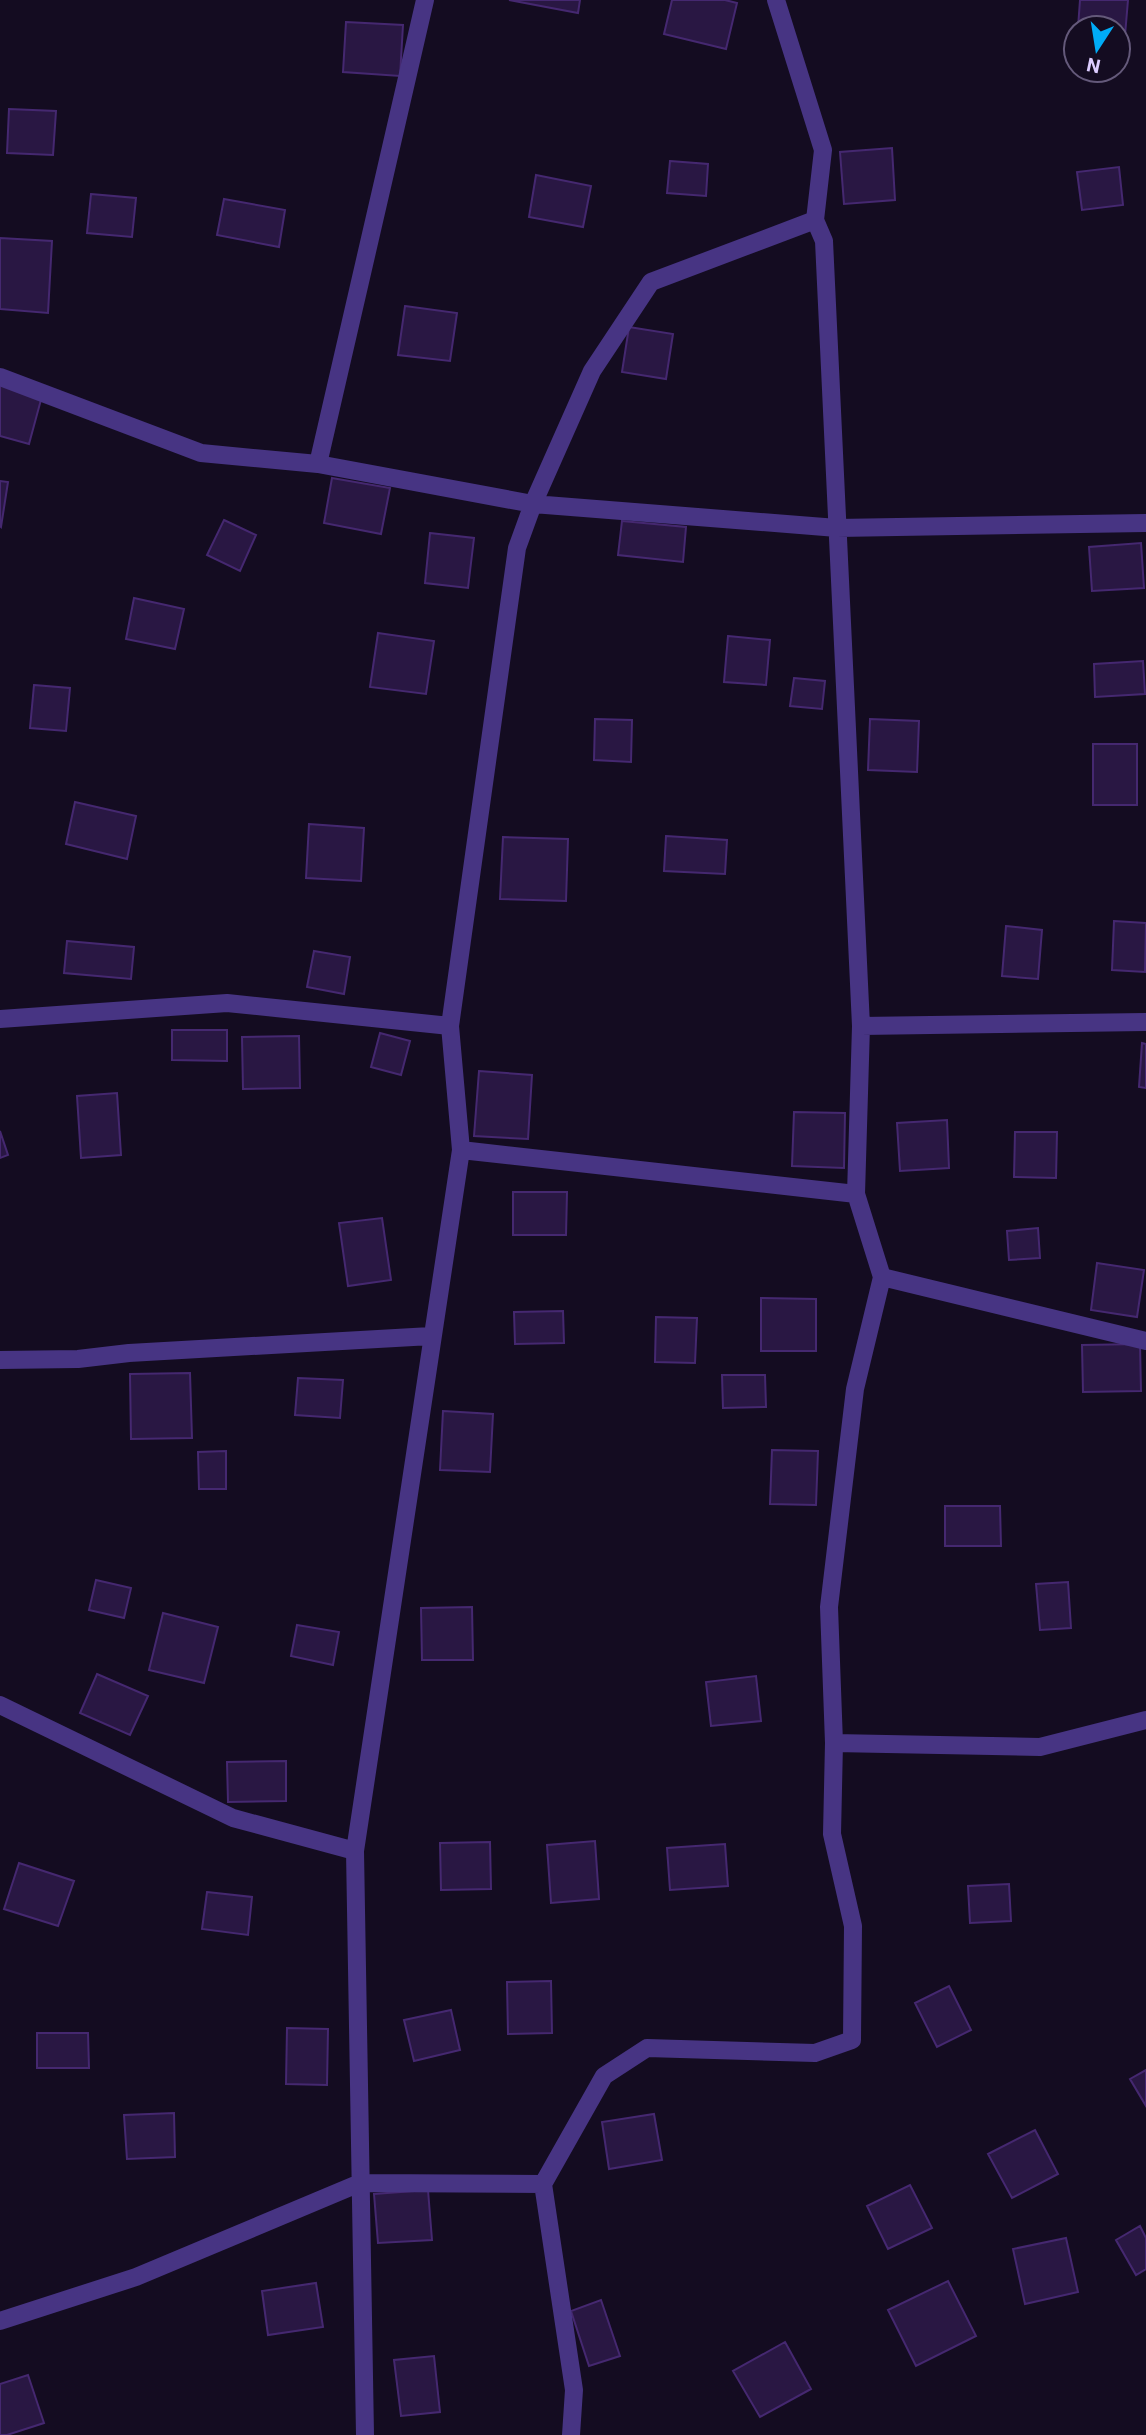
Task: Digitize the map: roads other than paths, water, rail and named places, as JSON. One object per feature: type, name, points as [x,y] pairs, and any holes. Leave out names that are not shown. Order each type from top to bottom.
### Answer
[{"type":"street","points":[[317,464],[425,0]]},
{"type":"street","points":[[571,2435],[574,2390],[543,2184],[604,2076],[647,2048],[816,2053],[852,2040],[853,1926],[832,1833],[834,1743],[829,1607],[855,1390],[882,1277],[856,1194],[861,1026],[824,242],[815,219],[823,150],[776,0]]},
{"type":"street","points":[[365,2435],[355,1851],[461,1150],[450,1026],[517,548],[533,504],[592,371],[651,282],[815,219]]},
{"type":"street","points":[[0,377],[201,453],[317,464],[533,504],[838,528],[1146,523]]},
{"type":"street","points":[[0,1019],[226,1003],[450,1026]]},
{"type":"street","points":[[861,1026],[1146,1022]]},
{"type":"street","points":[[461,1150],[856,1194]]},
{"type":"street","points":[[882,1277],[1146,1341]]},
{"type":"street","points":[[0,1360],[78,1359],[129,1353],[431,1336]]},
{"type":"street","points":[[0,1705],[233,1818],[355,1851]]},
{"type":"street","points":[[834,1743],[1040,1746],[1146,1720]]},
{"type":"street","points":[[0,2321],[136,2277],[360,2183],[543,2184]]}]
